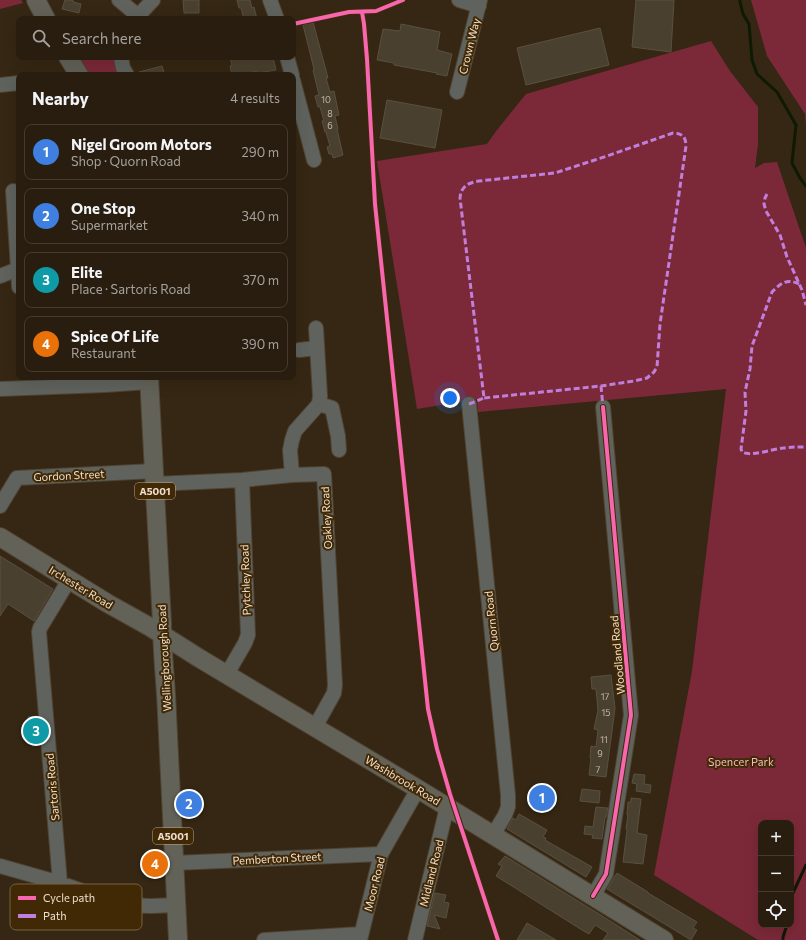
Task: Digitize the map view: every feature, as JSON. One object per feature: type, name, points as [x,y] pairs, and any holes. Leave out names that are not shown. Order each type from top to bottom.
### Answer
[{"type":"main road","points":[[36,0],[44,16]]},
{"type":"main road","points":[[69,60],[75,72]]},
{"type":"main road","name":"Wellingborough Road","points":[[149,380],[178,940]]},
{"type":"main road","name":"Irchester Road","points":[[0,537],[162,635]]},
{"type":"main road","points":[[136,619],[151,613],[161,605]]},
{"type":"main road","name":"Washbrook Road","points":[[162,635],[418,789],[593,896],[658,938]]},
{"type":"main road","points":[[164,672],[177,661],[199,658]]},
{"type":"street","points":[[119,0],[136,16]]},
{"type":"street","points":[[138,16],[154,0]]},
{"type":"street","points":[[270,0],[276,16]]},
{"type":"street","points":[[459,0],[480,3]]},
{"type":"street","name":"Crown Way","points":[[458,92],[480,3]]},
{"type":"street","points":[[122,60],[125,72]]},
{"type":"street","points":[[288,60],[291,72]]},
{"type":"street","points":[[0,85],[16,83]]},
{"type":"street","points":[[296,99],[314,160]]},
{"type":"street","points":[[13,191],[16,205]]},
{"type":"street","points":[[0,276],[16,270]]},
{"type":"street","points":[[292,475],[290,450],[295,431],[319,404],[320,396],[316,328]]},
{"type":"street","points":[[299,350],[317,348]]},
{"type":"street","points":[[0,389],[105,385],[149,380]]},
{"type":"street","points":[[319,404],[332,408],[338,436],[339,450]]},
{"type":"street","name":"Quorn Road","points":[[469,404],[508,795],[508,807],[505,815],[493,835]]},
{"type":"street","name":"Woodland Road","points":[[593,896],[606,874],[631,715],[603,407]]},
{"type":"street","name":"Oakley Road","points":[[154,478],[242,480],[292,475],[324,474],[335,685],[334,693],[315,727]]},
{"type":"street","name":"Gordon Street","points":[[0,506],[17,478],[154,478]]},
{"type":"street","name":"Pytchley Road","points":[[226,674],[245,643],[248,634],[242,480]]},
{"type":"street","name":"Sartoris Road","points":[[60,883],[39,632],[69,580]]},
{"type":"street","name":"Moor Road","points":[[361,937],[381,854],[418,789]]},
{"type":"street","name":"Midland Road","points":[[415,940],[447,807]]},
{"type":"street","name":"Pemberton Street","points":[[174,863],[381,854]]},
{"type":"street","points":[[0,866],[60,883]]},
{"type":"street","points":[[142,906],[176,905]]},
{"type":"street","points":[[264,940],[361,937]]},
{"type":"green space","points":[[0,0],[21,0],[23,3],[0,9]]},
{"type":"green space","points":[[751,0],[806,0],[806,126],[805,114],[767,56]]},
{"type":"green space","name":"Spencer Park","points":[[711,41],[730,71],[758,107],[758,144],[755,168],[764,163],[777,162],[806,248],[806,940],[758,940],[654,875],[692,671],[726,389],[478,412],[477,399],[417,409],[377,161],[487,144],[526,94]]},
{"type":"green space","points":[[77,60],[117,60],[119,72],[86,72]]},
{"type":"building","points":[[65,0],[73,0],[73,2],[81,4],[79,13],[62,9]]},
{"type":"building","points":[[183,0],[199,0],[199,13],[184,13]]},
{"type":"building","points":[[237,0],[250,0],[256,16],[243,16],[241,8],[239,8]]},
{"type":"building","points":[[636,0],[674,0],[671,52],[632,47]]},
{"type":"building","points":[[313,22],[328,78],[326,78],[330,92],[334,91],[339,115],[335,116],[343,155],[333,158],[332,154],[329,154],[327,147],[330,146],[322,121],[324,121],[315,96],[319,95],[303,25]]},
{"type":"building","points":[[401,24],[440,32],[437,50],[452,54],[447,76],[377,60],[383,29],[400,31]]},
{"type":"building","points":[[600,28],[609,65],[526,85],[517,48]]},
{"type":"building","points":[[231,60],[274,60],[276,70],[264,72],[231,72],[230,66],[232,65]]},
{"type":"building","points":[[162,66],[164,72],[139,72]]},
{"type":"building","points":[[387,100],[442,110],[435,148],[380,138]]},
{"type":"building","points":[[0,556],[53,589],[34,621],[8,604],[0,616]]},
{"type":"building","points":[[611,675],[615,708],[606,777],[589,775],[591,746],[596,747],[598,730],[594,729],[598,710],[596,689],[592,689],[591,677]]},
{"type":"building","points":[[37,716],[40,745],[32,746],[28,717]]},
{"type":"building","points":[[634,774],[645,775],[644,784],[651,785],[650,793],[636,791],[637,784],[632,783]]},
{"type":"building","points":[[582,789],[600,791],[599,803],[580,801]]},
{"type":"building","points":[[631,798],[641,799],[637,833],[647,835],[643,864],[623,862],[627,830],[628,802],[631,802]]},
{"type":"building","points":[[596,807],[608,808],[605,817],[602,839],[592,838],[593,835],[584,834],[585,826],[593,827]]},
{"type":"building","points":[[519,814],[547,830],[543,837],[546,838],[545,840],[592,867],[586,877],[507,829],[513,818],[516,820]]},
{"type":"building","points":[[505,856],[640,940],[603,940],[608,933],[595,925],[589,934],[582,930],[496,876],[502,866],[498,864]]},
{"type":"building","points":[[617,873],[697,922],[693,928],[697,930],[691,940],[607,889]]},
{"type":"building","points":[[435,893],[446,895],[444,902],[449,903],[446,918],[434,915],[440,929],[427,926]]},
{"type":"building","points":[[527,923],[556,940],[517,940]]},
{"type":"waterway","points":[[740,0],[743,14],[749,24],[752,60],[757,74],[777,92],[796,125],[792,163],[806,186]]},
{"type":"waterway","points":[[793,892],[806,865]]},
{"type":"waterway","points":[[783,940],[786,928]]},
{"type":"marked path","points":[[469,404],[484,398],[460,198],[464,188],[468,184],[479,181],[555,173],[673,133],[681,135],[685,140],[686,146],[660,324],[657,367],[654,372],[647,378],[634,381],[601,386],[484,398]]},
{"type":"marked path","points":[[767,194],[764,204],[766,211],[780,235],[787,257],[802,290],[806,305]]},
{"type":"marked path","points":[[799,284],[791,281],[784,282],[772,292],[752,346],[750,369],[745,392],[746,411],[741,449],[742,452],[751,454],[783,448],[806,447]]},
{"type":"marked path","points":[[601,386],[603,407]]},
{"type":"cycle path","points":[[296,23],[349,12],[376,11],[403,0]]},
{"type":"cycle path","points":[[362,12],[367,59],[375,204],[428,709],[437,749],[450,794],[498,940]]},
{"type":"cycle path","points":[[593,896],[606,874],[631,715],[603,407]]},
{"type":"place","name":"Elite","points":[[36,731]]},
{"type":"place","name":"Nigel Groom Motors","points":[[542,798]]},
{"type":"place","name":"One Stop","points":[[189,804]]},
{"type":"place","name":"Spice Of Life","points":[[155,864]]}]
